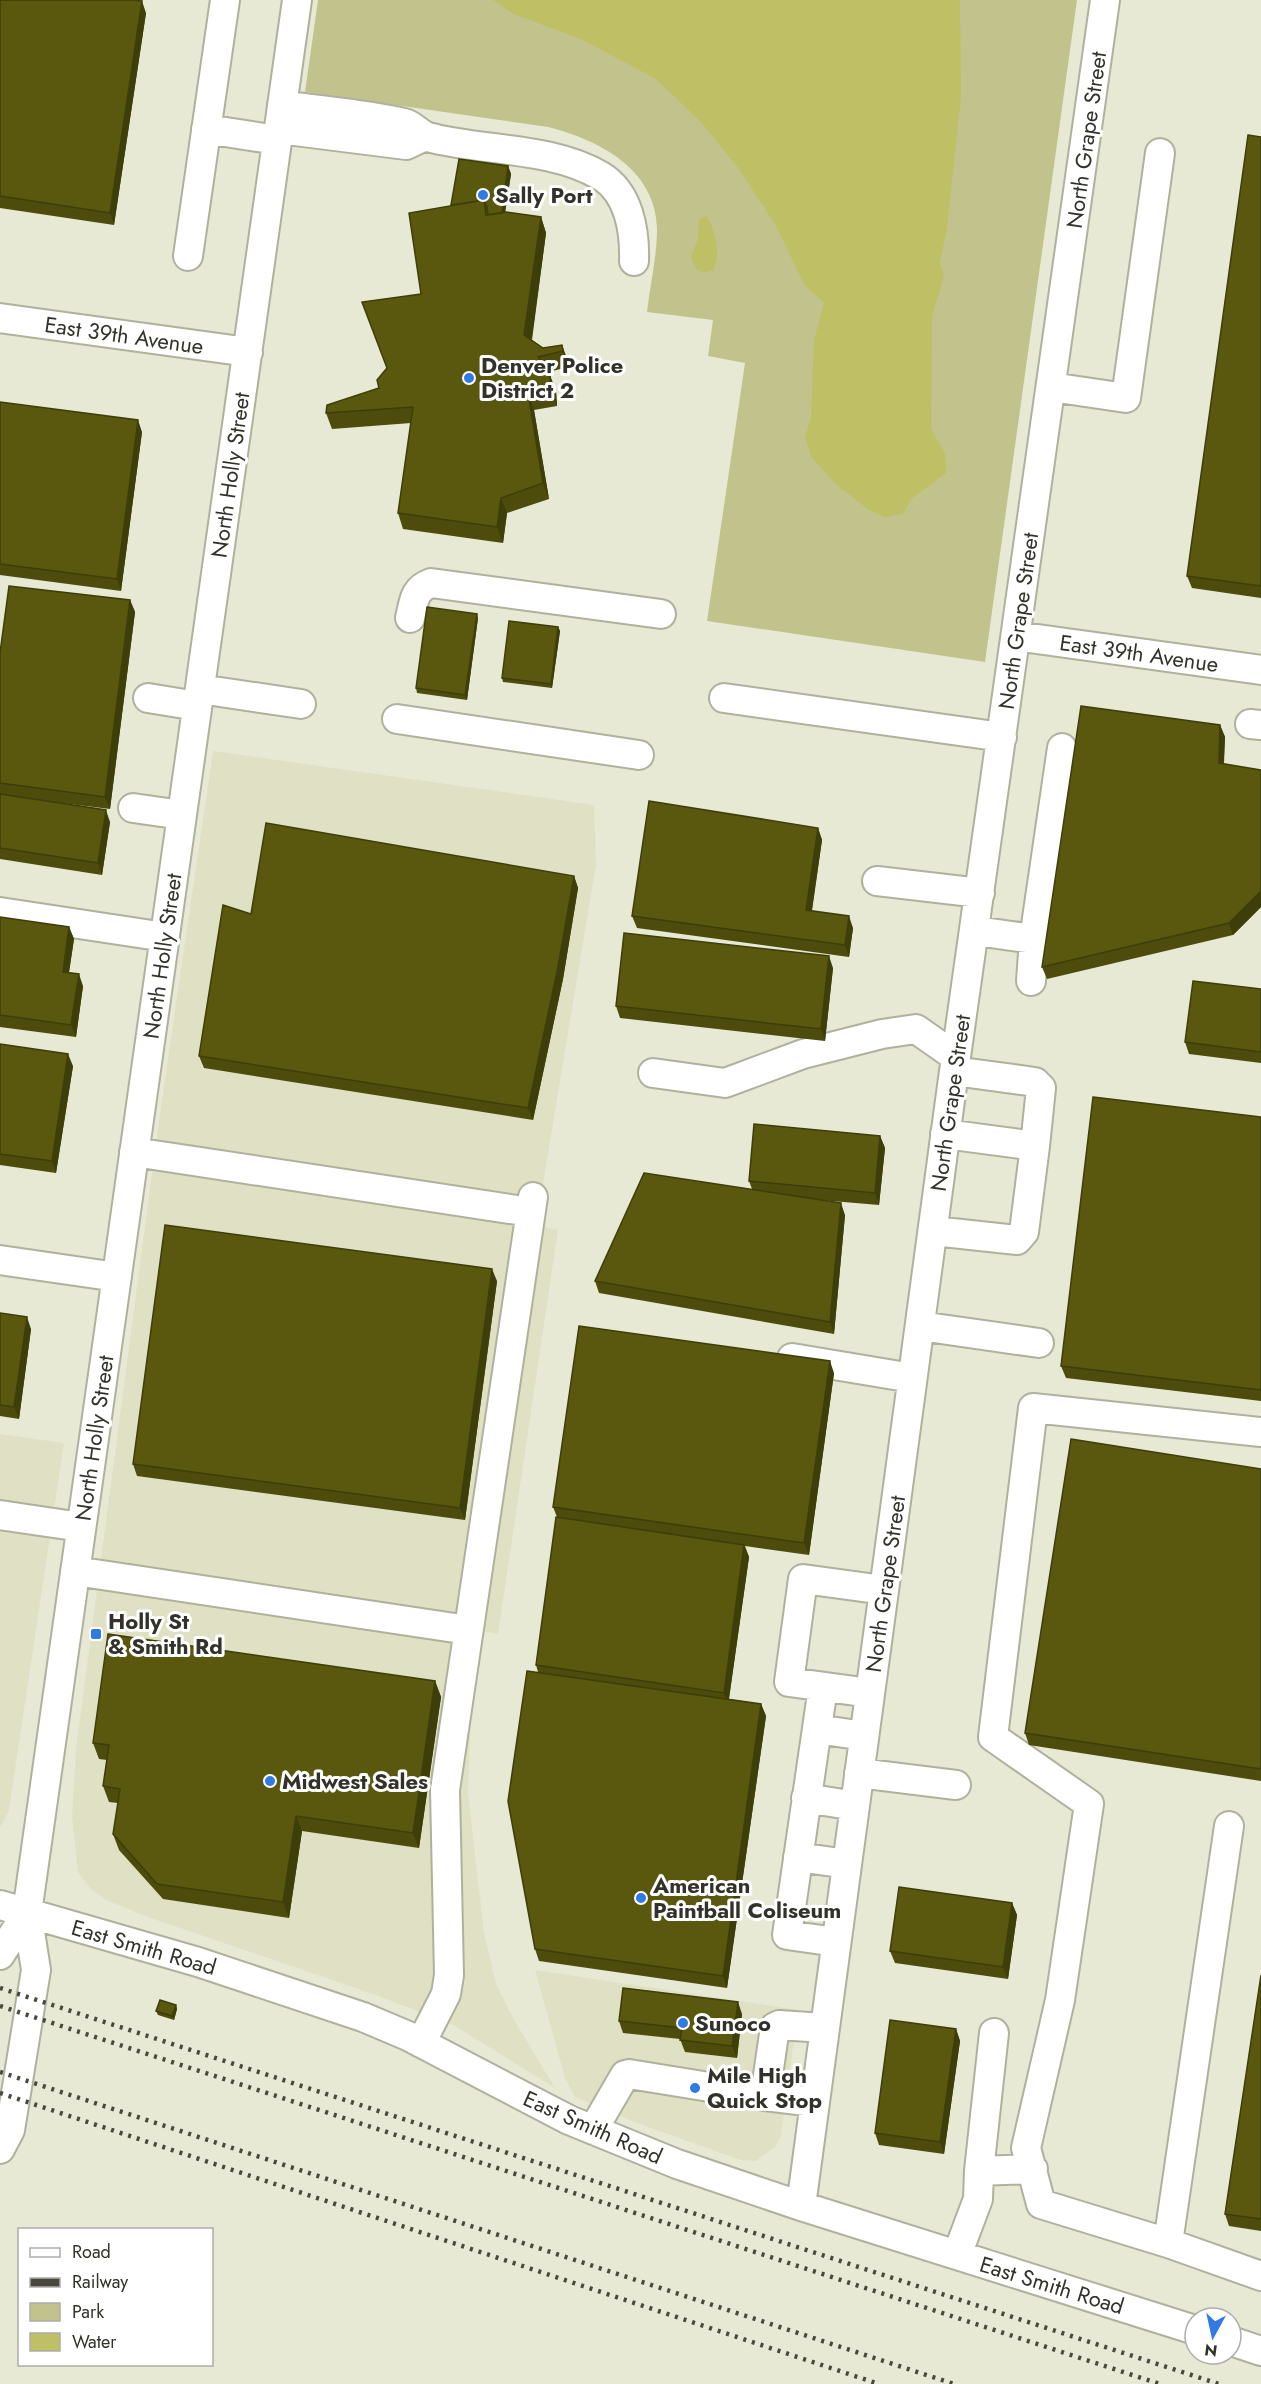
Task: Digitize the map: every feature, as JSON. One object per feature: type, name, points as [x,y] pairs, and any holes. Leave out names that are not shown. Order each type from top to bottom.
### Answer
[{"type":"street","points":[[188,256],[225,0]]},
{"type":"street","name":"North Holly Street","points":[[0,2149],[10,2130],[36,1970],[27,1913],[297,0]]},
{"type":"street","name":"North Grape Street","points":[[801,2206],[945,1134],[976,931],[1106,0]]},
{"type":"street","points":[[206,129],[279,125],[407,123],[425,136],[549,158],[602,177],[615,190],[628,212],[634,237],[634,261]]},
{"type":"street","points":[[1051,387],[1126,398],[1160,153]]},
{"type":"street","name":"East 39th Avenue","points":[[0,318],[248,352]]},
{"type":"street","points":[[410,618],[416,594],[422,586],[431,583],[661,614]]},
{"type":"street","name":"East 39th Avenue","points":[[1016,636],[1261,669]]},
{"type":"street","points":[[148,698],[199,697],[302,704]]},
{"type":"street","points":[[724,698],[1002,737]]},
{"type":"street","points":[[397,719],[639,755]]},
{"type":"street","points":[[1031,981],[1034,939],[1062,748]]},
{"type":"street","points":[[133,808],[182,815]]},
{"type":"street","points":[[877,881],[980,893]]},
{"type":"street","points":[[0,912],[165,937]]},
{"type":"street","points":[[976,931],[1034,939]]},
{"type":"street","points":[[653,1073],[725,1083],[803,1054],[882,1034],[916,1029],[955,1064],[1035,1082],[1041,1088],[1024,1232],[1017,1240],[943,1232]]},
{"type":"street","points":[[945,1134],[1035,1146]]},
{"type":"street","points":[[134,1152],[532,1205],[445,1790],[449,1975],[446,1994],[421,2043]]},
{"type":"street","points":[[0,1260],[117,1277]]},
{"type":"street","points":[[920,1326],[1039,1343]]},
{"type":"street","points":[[762,1353],[912,1378]]},
{"type":"street","points":[[1261,1432],[1033,1408],[993,1737],[1089,1804],[1060,2000],[1026,2148],[1041,2204],[1168,2243],[1261,2276]]},
{"type":"street","points":[[0,1515],[81,1527]]},
{"type":"street","points":[[75,1571],[468,1630]]},
{"type":"street","points":[[870,1693],[789,1682],[803,1580],[884,1590]]},
{"type":"street","points":[[823,1687],[787,1935],[836,1942]]},
{"type":"street","points":[[817,1729],[864,1736]]},
{"type":"street","points":[[860,1773],[956,1785]]},
{"type":"street","points":[[806,1798],[855,1806]]},
{"type":"street","points":[[1168,2243],[1229,1826]]},
{"type":"street","points":[[798,1857],[847,1864]]},
{"type":"street","name":"East Smith Road","points":[[0,1905],[281,1989],[363,2017],[421,2043],[510,2091],[593,2130],[677,2164],[801,2206],[1183,2326]]},
{"type":"street","name":"North Holly Street","points":[[0,1955],[27,1913]]},
{"type":"street","points":[[765,2096],[775,2027],[779,2025],[824,2028]]},
{"type":"street","points":[[957,2255],[978,2199],[994,2032]]},
{"type":"street","points":[[593,2130],[625,2075],[629,2074],[814,2102]]},
{"type":"street","points":[[979,2171],[1033,2169]]},
{"type":"street","points":[[1243,2346],[1261,2351]]},
{"type":"shaded area","points":[[213,751],[594,805],[596,864],[536,1226],[558,1230],[498,1634],[482,1631],[471,1704],[468,1792],[484,1933],[496,1984],[513,2018],[555,2088],[455,2026],[376,1995],[148,1917],[106,1900],[90,1888],[78,1872],[72,1816],[76,1749],[159,1120]]},
{"type":"shaded area","points":[[0,1434],[64,1443],[9,1810],[0,1828]]},
{"type":"shaded area","points":[[535,1970],[798,2010],[781,2136],[775,2147],[756,2161],[741,2160],[645,2126],[575,2097],[565,2078]]},
{"type":"green space","points":[[318,0],[1077,0],[985,662],[707,621],[745,363],[708,356],[713,320],[647,312],[657,229],[654,208],[647,190],[636,174],[605,149],[548,127],[305,92]]},
{"type":"water","points":[[493,0],[960,0],[961,96],[947,228],[940,263],[944,277],[932,316],[931,429],[945,453],[946,473],[911,499],[903,514],[884,517],[869,510],[836,484],[812,458],[805,438],[811,417],[814,340],[824,303],[804,284],[776,226],[739,169],[701,122],[656,79],[583,40],[514,14]]},
{"type":"water","points":[[707,216],[715,236],[717,257],[713,270],[704,273],[696,269],[691,257],[698,239],[699,219]]},
{"type":"building","points":[[0,0],[142,1],[110,213],[0,196]]},
{"type":"building","points":[[1248,135],[1261,137],[1261,586],[1187,576]]},
{"type":"building","name":"Sally Port","points":[[459,159],[508,166],[502,213],[488,215],[484,200],[451,205]]},
{"type":"building","name":"Denver Police District 2","points":[[484,200],[486,215],[506,212],[541,217],[524,335],[543,348],[562,345],[563,351],[538,357],[550,375],[551,391],[528,394],[543,483],[501,498],[497,527],[398,513],[413,407],[326,413],[327,405],[379,388],[377,380],[387,368],[362,302],[421,294],[409,213]]},
{"type":"building","points":[[0,402],[138,420],[117,579],[0,564]]},
{"type":"building","points":[[9,586],[130,600],[105,797],[0,783],[0,653]]},
{"type":"building","points":[[427,607],[477,614],[465,695],[416,688]]},
{"type":"building","points":[[509,621],[558,627],[551,684],[502,678]]},
{"type":"building","points":[[1081,706],[1220,725],[1219,763],[1261,770],[1261,891],[1229,923],[1042,967]]},
{"type":"building","points":[[0,794],[106,810],[98,863],[0,848]]},
{"type":"building","points":[[649,801],[818,828],[806,910],[849,916],[845,945],[632,916]]},
{"type":"building","points":[[266,823],[574,876],[558,967],[528,1108],[199,1056],[223,905],[251,914]]},
{"type":"building","points":[[0,917],[69,927],[63,972],[79,974],[71,1025],[0,1015]]},
{"type":"building","points":[[624,933],[829,956],[821,1029],[616,1006]]},
{"type":"building","points":[[1193,981],[1261,989],[1261,1052],[1185,1042]]},
{"type":"building","points":[[0,1044],[68,1054],[52,1161],[0,1154]]},
{"type":"building","points":[[1093,1097],[1261,1117],[1261,1390],[1061,1366]]},
{"type":"building","points":[[754,1124],[880,1136],[875,1193],[749,1181]]},
{"type":"building","points":[[644,1173],[841,1203],[830,1322],[595,1281]]},
{"type":"building","points":[[165,1225],[492,1269],[460,1508],[133,1464]]},
{"type":"building","points":[[0,1313],[27,1317],[14,1407],[0,1405]]},
{"type":"building","points":[[579,1326],[830,1361],[804,1543],[553,1507]]},
{"type":"building","points":[[1071,1439],[1261,1469],[1261,1769],[1025,1733]]},
{"type":"building","points":[[556,1517],[744,1545],[724,1693],[536,1665]]},
{"type":"building","name":"Midwest Sales","points":[[108,1634],[435,1681],[413,1833],[296,1816],[283,1902],[157,1884],[113,1834],[120,1789],[103,1786],[109,1745],[93,1743]]},
{"type":"building","points":[[527,1671],[761,1704],[723,1976],[535,1949],[508,1801]]},
{"type":"building","points":[[899,1887],[1012,1903],[1003,1967],[890,1951]]},
{"type":"building","points":[[1261,1975],[1261,2219],[1225,2214]]},
{"type":"building","name":"Sunoco","points":[[623,1988],[738,2002],[732,2046],[680,2040],[682,2028],[619,2021]]},
{"type":"building","points":[[160,2000],[176,2005],[172,2016],[156,2011]]},
{"type":"building","points":[[890,2020],[956,2029],[940,2142],[875,2133]]},
{"type":"railway","points":[[0,1988],[1219,2384]]},
{"type":"railway","points":[[0,2006],[1160,2384]]},
{"type":"railway","points":[[0,2072],[954,2384]]},
{"type":"railway","points":[[0,2093],[879,2384]]},
{"type":"place","name":"Sally Port","points":[[483,195]]},
{"type":"place","name":"Denver Police District 2","points":[[469,378]]},
{"type":"place","name":"Holly St & Smith Rd","points":[[96,1634]]},
{"type":"place","name":"Midwest Sales","points":[[270,1781]]},
{"type":"place","name":"American Paintball Coliseum","points":[[641,1898]]},
{"type":"place","name":"Sunoco","points":[[683,2023]]},
{"type":"place","name":"Mile High Quick Stop","points":[[695,2088]]}]
